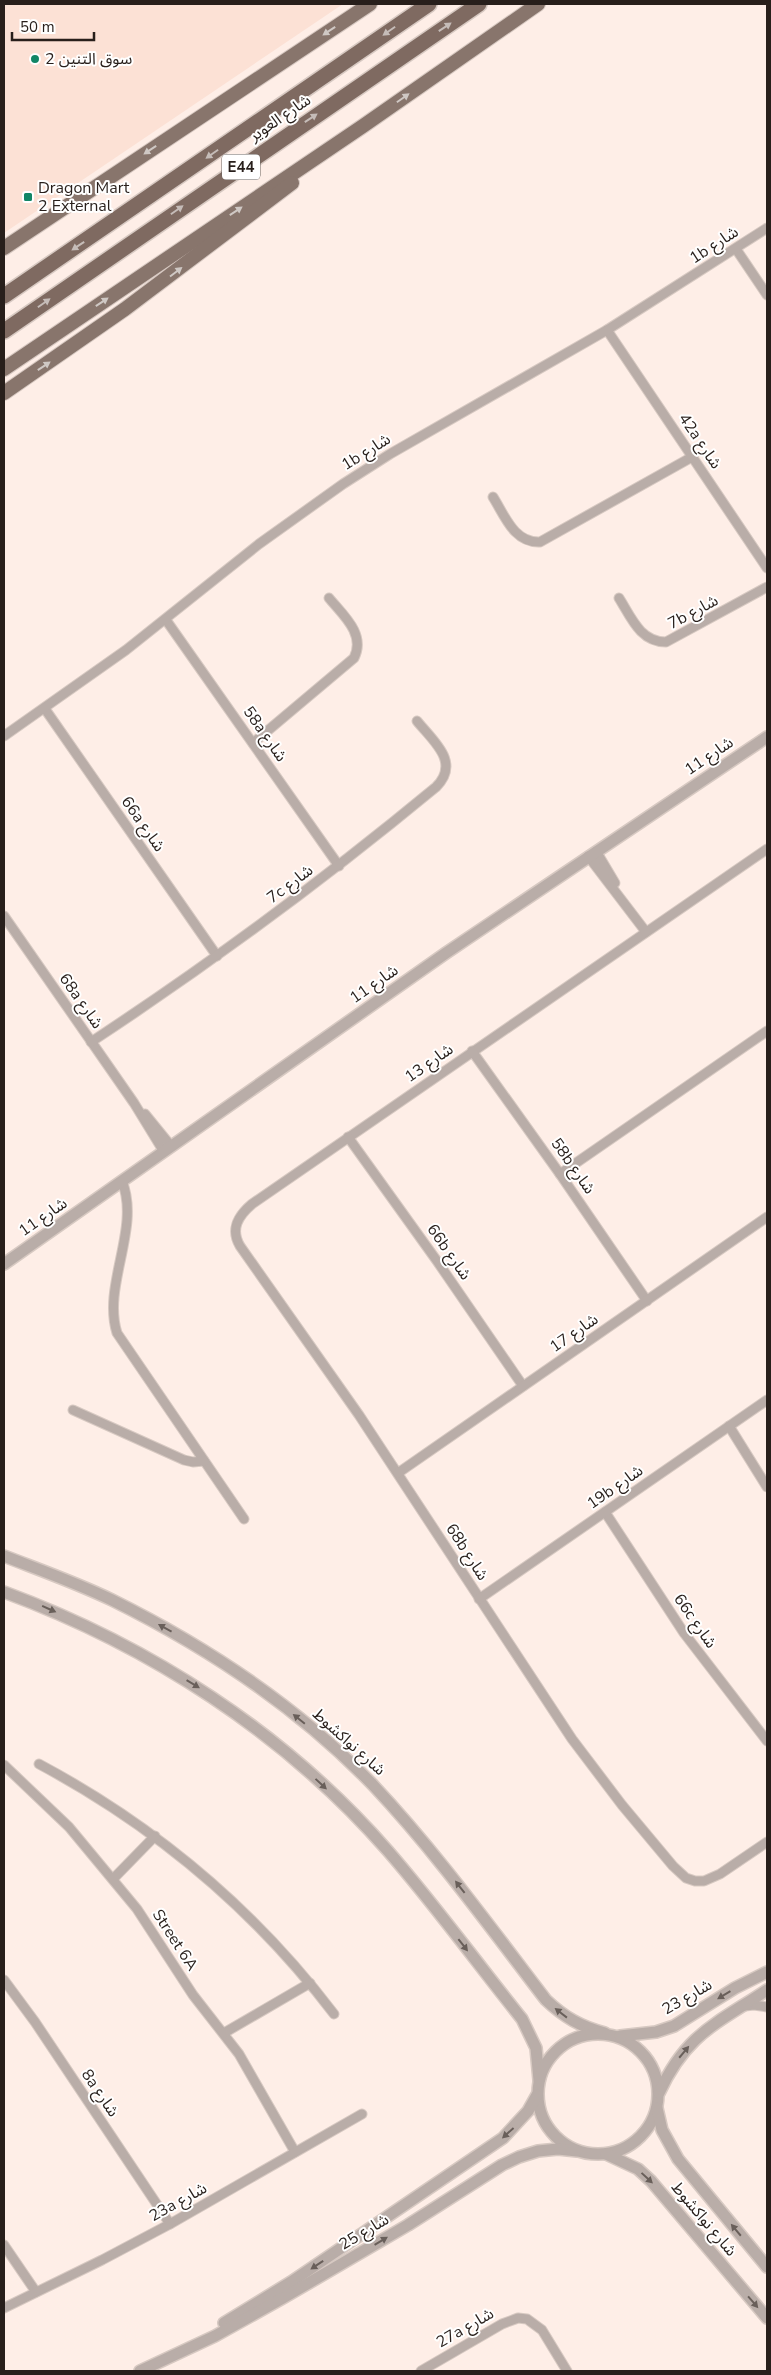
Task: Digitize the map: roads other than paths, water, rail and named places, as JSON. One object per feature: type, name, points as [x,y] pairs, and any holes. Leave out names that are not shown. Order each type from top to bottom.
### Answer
[{"type":"highway","name":"شارع العوير","points":[[4,296],[429,4]]},
{"type":"highway","name":"شارع العوير","points":[[4,331],[479,4]]},
{"type":"main road","points":[[4,248],[370,4]]},
{"type":"main road","points":[[4,370],[363,126],[538,4]]},
{"type":"main road","points":[[4,393],[156,287],[328,156],[363,126]]},
{"type":"street","name":"1b شارع","points":[[4,736],[45,709],[166,620],[259,544],[343,484],[390,454],[607,330],[767,228]]},
{"type":"street","points":[[736,249],[767,295]]},
{"type":"street","name":"42a شارع","points":[[607,330],[767,568]]},
{"type":"street","points":[[493,497],[518,535],[524,540],[540,542],[692,457]]},
{"type":"street","name":"7b شارع","points":[[618,598],[643,635],[650,640],[666,642],[767,587]]},
{"type":"street","points":[[252,743],[354,658],[358,650],[357,634],[329,598]]},
{"type":"street","name":"58a شارع","points":[[166,620],[339,866]]},
{"type":"street","name":"66a شارع","points":[[45,709],[217,956]]},
{"type":"street","name":"7c شارع","points":[[91,1042],[217,956],[339,866],[442,781],[447,766],[445,758],[417,721]]},
{"type":"street","name":"شارع 11","points":[[4,1264],[446,953],[767,737]]},
{"type":"street","name":"شارع 13","points":[[235,1224],[252,1204],[767,849]]},
{"type":"street","points":[[592,854],[646,932]]},
{"type":"street","name":"68a شارع","points":[[4,916],[168,1149]]},
{"type":"street","points":[[560,1174],[767,1032]]},
{"type":"street","name":"58b شارع","points":[[472,1051],[647,1300]]},
{"type":"street","name":"66b شارع","points":[[348,1137],[437,1261],[523,1386]]},
{"type":"street","points":[[122,1180],[128,1208],[114,1304],[114,1324],[121,1342],[244,1519]]},
{"type":"street","name":"شارع 17","points":[[398,1473],[767,1217]]},
{"type":"street","name":"68b شارع","points":[[235,1224],[236,1239],[240,1246],[320,1358],[398,1473],[572,1739],[622,1805],[679,1873],[695,1881],[712,1879],[767,1842]]},
{"type":"street","name":"19b شارع","points":[[480,1599],[767,1400]]},
{"type":"street","points":[[72,1410],[184,1460],[204,1461]]},
{"type":"street","points":[[729,1426],[767,1487]]},
{"type":"street","name":"66c شارع","points":[[605,1512],[684,1633],[767,1742]]},
{"type":"street","name":"شارع نواكشوط","points":[[4,1556],[62,1578],[168,1630],[223,1663],[275,1700],[355,1769],[415,1831],[546,2000],[573,2022],[588,2029],[605,2033]]},
{"type":"street","points":[[4,1592],[96,1630],[150,1658],[202,1690],[252,1726],[306,1770],[345,1806],[387,1850],[522,2020],[536,2048],[539,2080],[538,2095],[542,2116],[553,2135],[577,2151],[606,2154],[620,2150],[638,2138],[652,2122],[659,2094],[669,2071],[684,2051],[701,2033],[767,1990]]},
{"type":"street","points":[[39,1764],[99,1797],[155,1836],[204,1875],[247,1914],[310,1983],[334,2014]]},
{"type":"street","name":"Street 6A","points":[[4,1765],[69,1827],[113,1879],[148,1925],[193,1995],[224,2033],[246,2065],[295,2152]]},
{"type":"street","points":[[113,1879],[155,1836]]},
{"type":"street","name":"شارع 23","points":[[619,2036],[638,2036],[674,2026],[735,1988],[767,1972]]},
{"type":"street","name":"8a شارع","points":[[4,1980],[35,2022],[170,2224]]},
{"type":"street","points":[[224,2033],[310,1983]]},
{"type":"street","points":[[742,2006],[767,2007]]},
{"type":"street","points":[[539,2080],[544,2066],[552,2054],[563,2044],[583,2035],[605,2033],[619,2036],[632,2043],[648,2059],[657,2079],[659,2094]]},
{"type":"street","name":"شارع 25","points":[[169,2357],[197,2338],[291,2282],[503,2138],[517,2125],[538,2095]]},
{"type":"street","name":"شارع نواكشوط","points":[[657,2108],[662,2130],[678,2159],[767,2267]]},
{"type":"street","name":"23a شارع","points":[[4,2308],[170,2224],[362,2114]]},
{"type":"street","name":"شارع 25","points":[[140,2371],[230,2328],[349,2261],[519,2156],[538,2151],[558,2149],[577,2151]]},
{"type":"street","name":"شارع نواكشوط","points":[[606,2154],[638,2169],[651,2181],[767,2318]]},
{"type":"street","points":[[4,2245],[36,2292]]},
{"type":"street","name":"27a شارع","points":[[421,2371],[510,2320],[527,2319],[542,2330],[567,2371]]},
{"type":"place","name":"سوق التنين 2","points":[[35,59]]},
{"type":"place","name":"Dragon Mart 2 External","points":[[28,197]]}]
